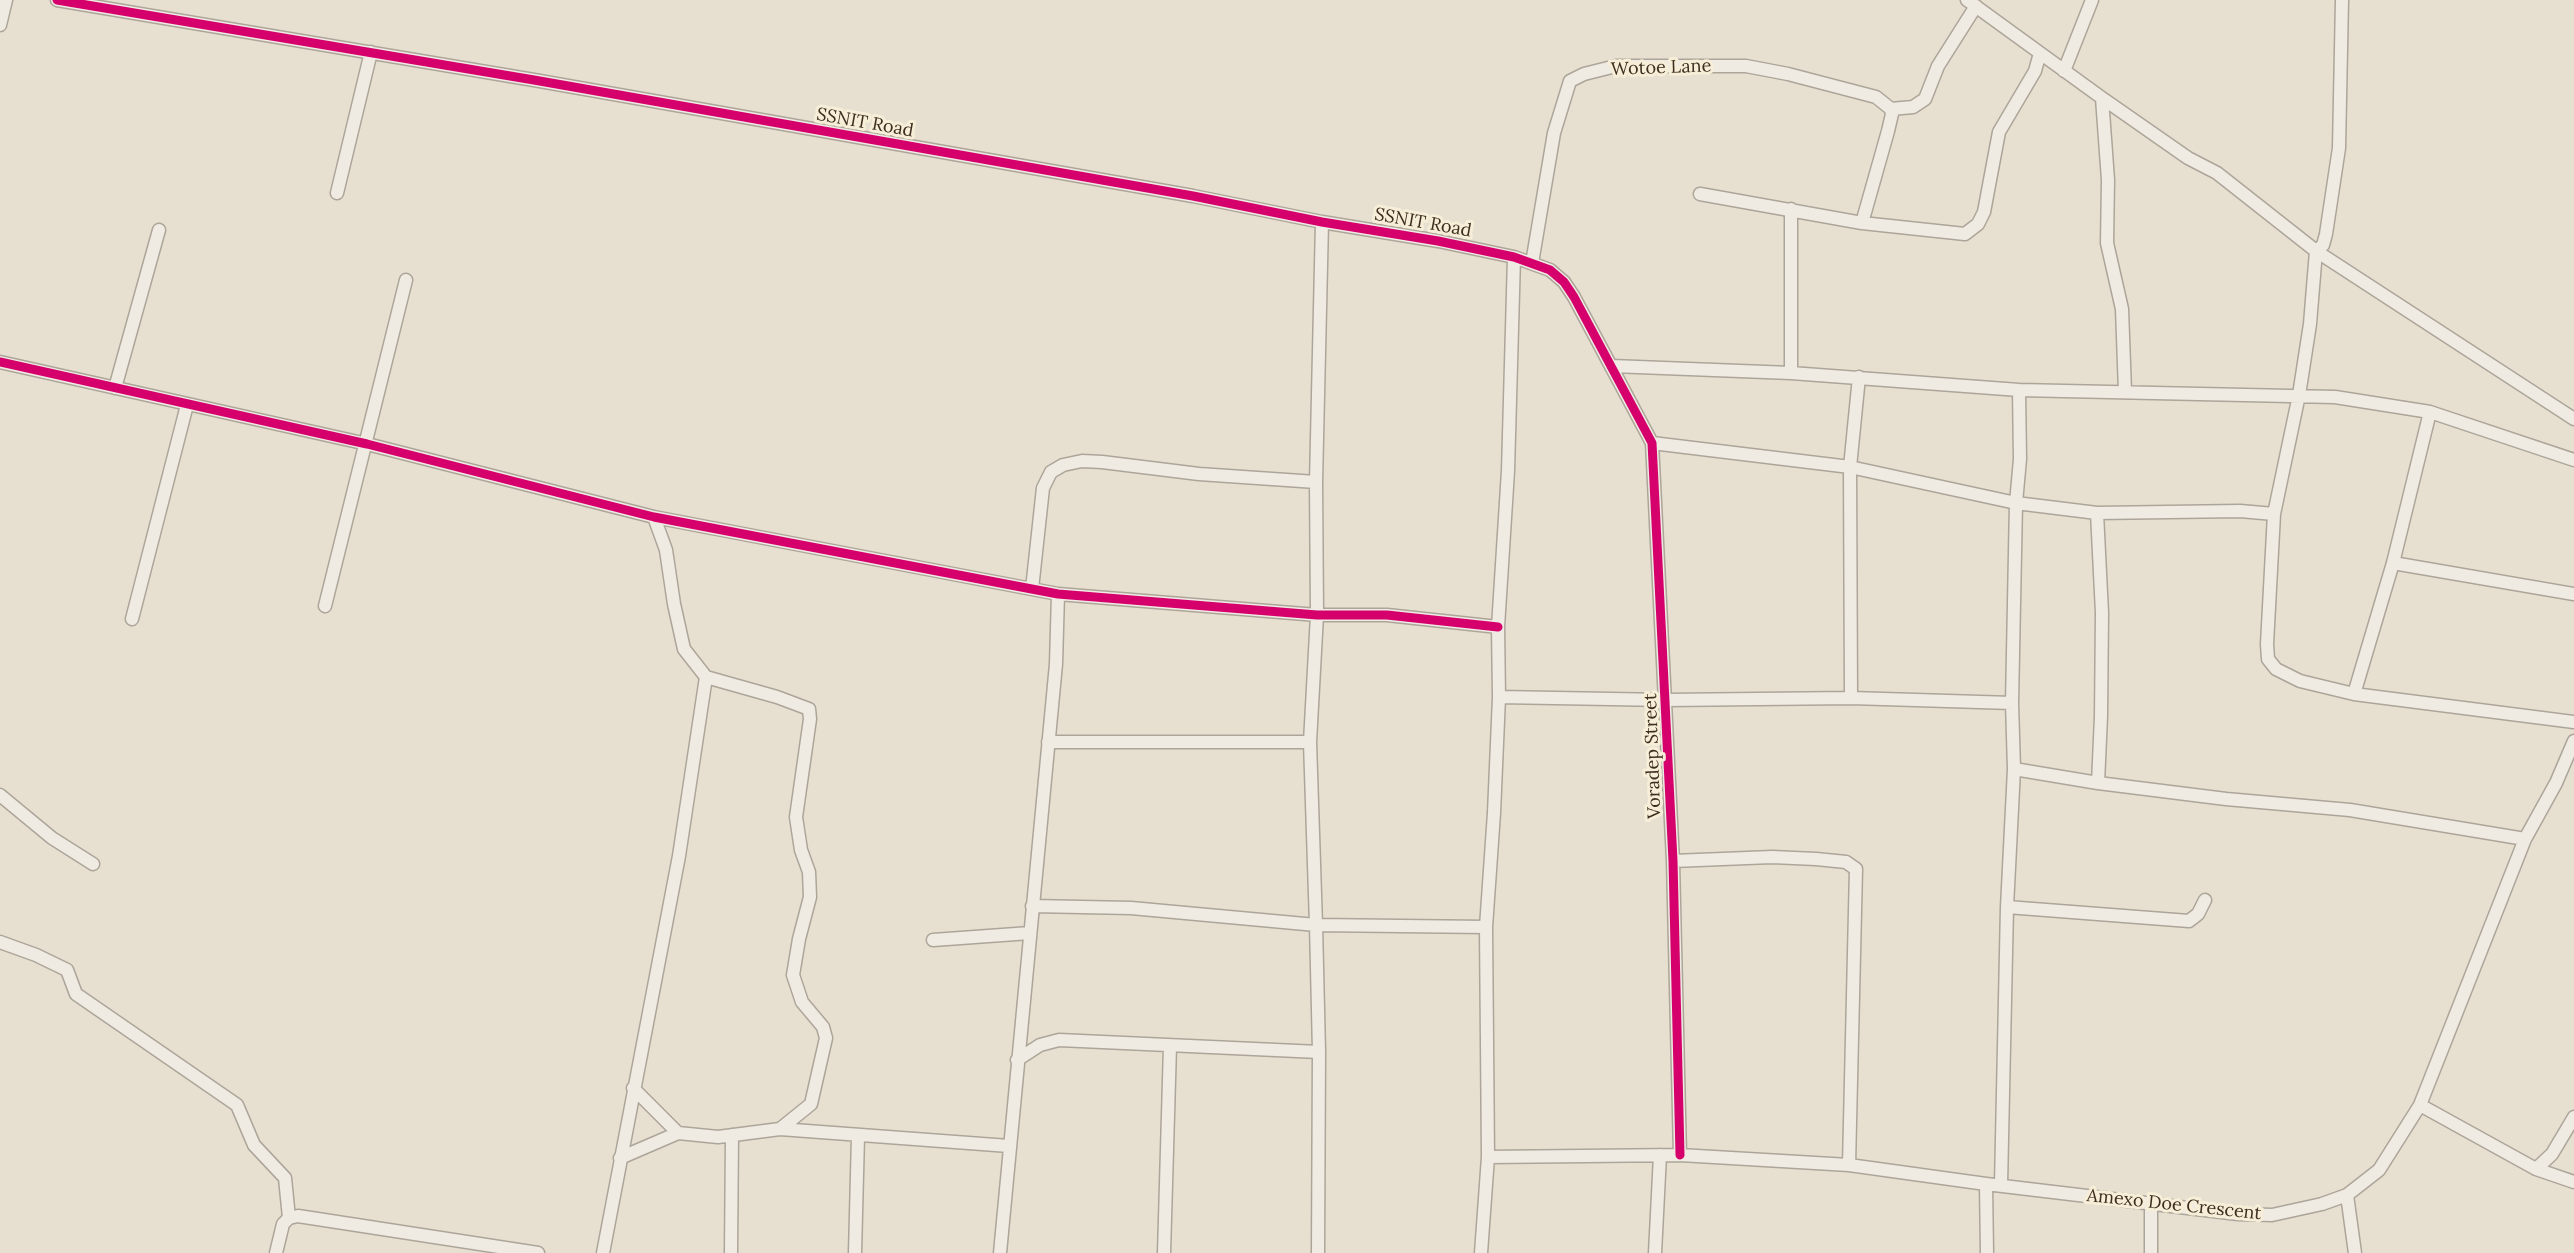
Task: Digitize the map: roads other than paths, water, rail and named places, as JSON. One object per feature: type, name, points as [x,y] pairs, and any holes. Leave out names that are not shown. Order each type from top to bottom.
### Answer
[{"type":"street","points":[[0,25],[6,0]]},
{"type":"street","name":"SSNIT Road","points":[[57,0],[371,52],[1193,196],[1514,257],[1550,270],[1564,282],[1612,366]]},
{"type":"street","points":[[2064,71],[2092,0]]},
{"type":"street","points":[[2342,0],[2339,148],[2326,234],[2323,244],[2316,251],[2310,324],[2274,513],[2268,659],[2276,669],[2300,681],[2354,694],[2574,722]]},
{"type":"street","points":[[1862,223],[1888,131],[1891,109],[1913,107],[1925,99],[1938,66],[1972,3],[2188,158],[2217,173],[2316,251],[2574,419]]},
{"type":"street","points":[[337,193],[371,52]]},
{"type":"street","points":[[1700,194],[1862,223],[1965,234],[1978,224],[1986,205],[1999,132],[2035,71],[2040,53]]},
{"type":"street","name":"Wotoe Lane","points":[[1532,263],[1554,133],[1570,81],[1584,74],[1616,66],[1746,66],[1876,97],[1891,109]]},
{"type":"street","points":[[2102,98],[2108,180],[2107,243],[2122,309],[2125,392]]},
{"type":"street","points":[[1791,209],[1791,373]]},
{"type":"street","points":[[1318,1253],[1319,1052],[1310,742],[1317,615],[1316,482],[1322,222]]},
{"type":"street","points":[[115,388],[159,230]]},
{"type":"street","points":[[1481,1253],[1488,1157],[1486,927],[1499,697],[1498,627],[1508,471],[1514,257]]},
{"type":"street","points":[[326,606],[406,280]]},
{"type":"street","points":[[0,362],[367,444],[654,517],[1058,594],[1317,615],[1387,615],[1498,627]]},
{"type":"street","points":[[1612,366],[1859,377],[2019,390],[2335,397],[2430,412],[2574,460]]},
{"type":"street","name":"Voradep Street","points":[[1612,366],[1652,443],[1673,861],[1680,1155]]},
{"type":"street","points":[[1851,698],[1850,467],[1859,377]]},
{"type":"street","points":[[2001,1185],[2007,907],[2014,769],[2012,704],[2016,503],[2020,459],[2019,390]]},
{"type":"street","points":[[132,619],[187,405]]},
{"type":"street","points":[[2354,694],[2393,562],[2430,412]]},
{"type":"street","points":[[1652,443],[1850,467],[2016,503],[2097,513],[2274,513]]},
{"type":"street","points":[[1032,589],[1043,488],[1051,472],[1063,465],[1092,462],[1139,465],[1199,474],[1316,482]]},
{"type":"street","points":[[2097,513],[2102,613],[2098,783]]},
{"type":"street","points":[[654,517],[666,550],[684,649],[706,677],[809,709],[810,719],[796,817],[801,850],[809,872],[810,897],[793,975],[802,1002],[823,1027],[826,1038],[811,1104],[780,1129]]},
{"type":"street","points":[[2393,562],[2574,594]]},
{"type":"street","points":[[1000,1253],[1056,664],[1058,594]]},
{"type":"street","points":[[603,1253],[678,856],[706,677]]},
{"type":"street","points":[[1499,697],[1666,700],[1851,698],[2012,704]]},
{"type":"street","name":"Amexo Doe Crescent","points":[[1488,1157],[1680,1155],[1849,1165],[2238,1214],[2272,1215],[2303,1210],[2347,1195],[2379,1170],[2420,1105],[2525,839],[2556,783],[2574,741]]},
{"type":"street","points":[[1048,742],[1310,742]]},
{"type":"street","points":[[2014,769],[2225,799],[2350,810],[2525,839]]},
{"type":"street","points":[[0,795],[52,838],[93,863]]},
{"type":"street","points":[[1673,861],[1772,857],[1846,862],[1856,869],[1849,1165]]},
{"type":"street","points":[[2007,907],[2189,921],[2198,914],[2205,900]]},
{"type":"street","points":[[1032,906],[1131,908],[1316,925],[1486,927]]},
{"type":"street","points":[[933,940],[1030,933]]},
{"type":"street","points":[[0,942],[67,970],[76,994],[237,1105],[254,1145],[285,1178],[289,1217],[283,1224],[276,1253]]},
{"type":"street","points":[[1017,1060],[1040,1045],[1059,1040],[1319,1052]]},
{"type":"street","points":[[1164,1253],[1170,1045]]},
{"type":"street","points":[[633,1088],[678,1133]]},
{"type":"street","points":[[2420,1105],[2536,1169],[2574,1182]]},
{"type":"street","points":[[2536,1169],[2552,1154],[2574,1117]]},
{"type":"street","points":[[620,1158],[678,1133],[718,1137],[780,1129],[1009,1146]]},
{"type":"street","points":[[730,1253],[732,1135]]},
{"type":"street","points":[[855,1253],[858,1136]]},
{"type":"street","points":[[1655,1253],[1660,1155]]},
{"type":"street","points":[[1986,1184],[1987,1253]]},
{"type":"street","points":[[2347,1195],[2355,1253]]},
{"type":"street","points":[[2151,1204],[2151,1253]]},
{"type":"street","points":[[289,1217],[312,1218],[538,1253]]}]
